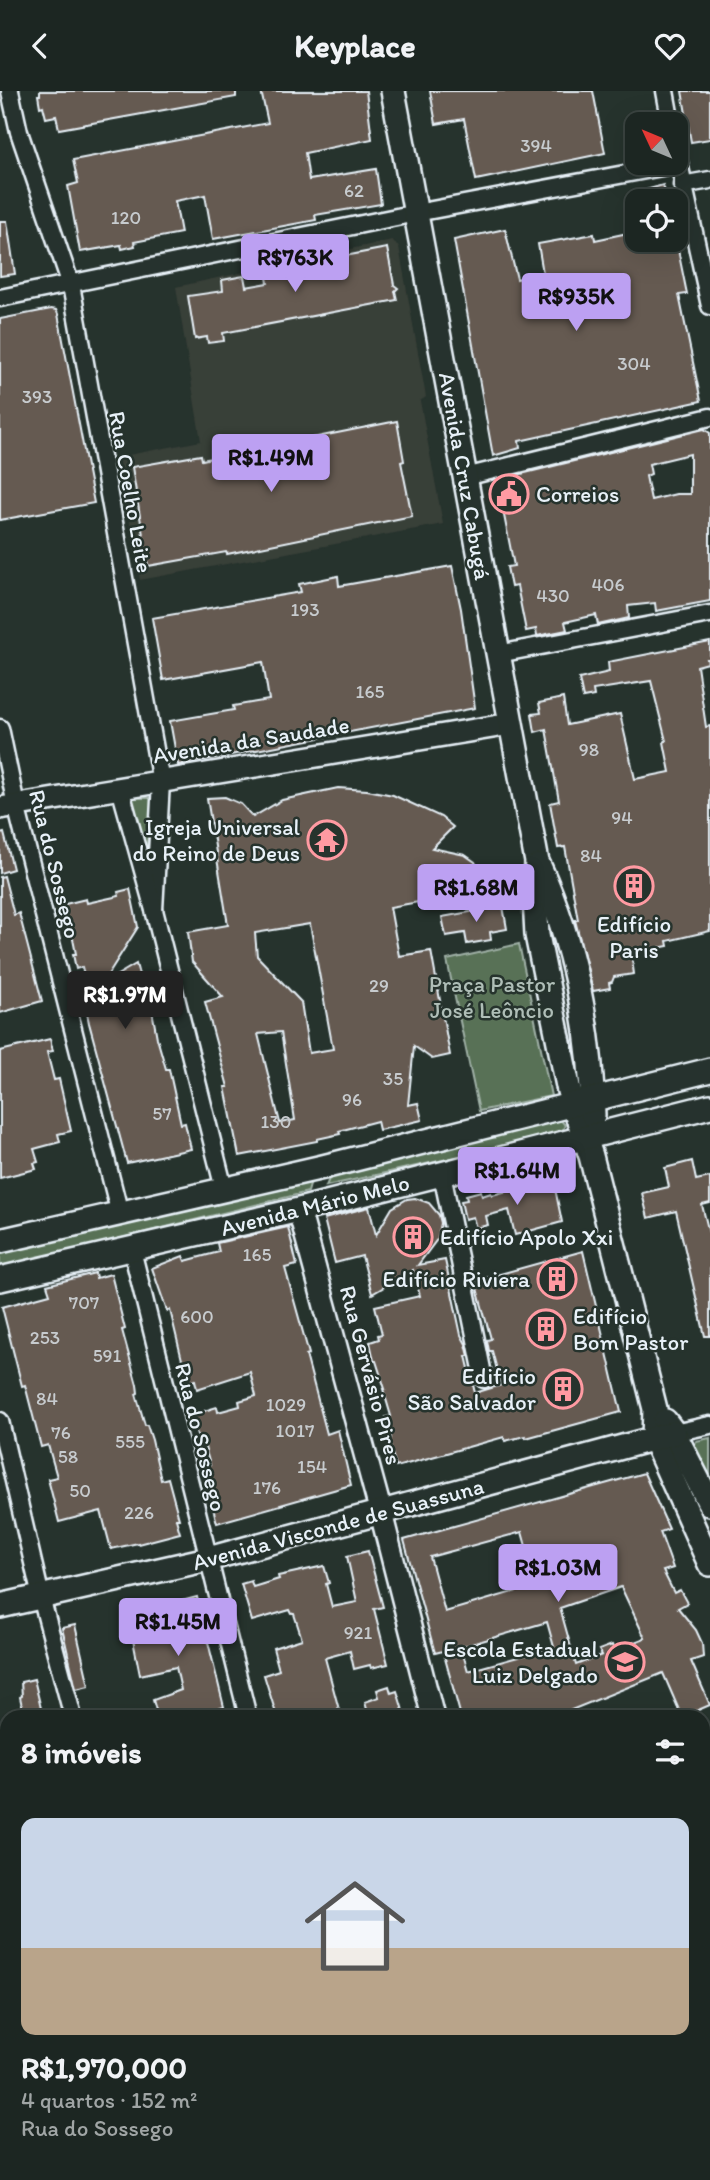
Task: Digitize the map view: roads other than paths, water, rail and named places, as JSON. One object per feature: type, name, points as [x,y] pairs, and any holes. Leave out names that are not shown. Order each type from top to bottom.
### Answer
[{"type":"main road","name":"Avenida Cruz Cabugá","points":[[393,91],[537,862],[537,935],[583,1102],[589,1143],[655,1409],[710,1564]]},
{"type":"main road","name":"Avenida Mário Melo","points":[[0,1241],[323,1167],[710,1070]]},
{"type":"main road","name":"Avenida Mário Melo","points":[[0,1279],[132,1250],[442,1174],[589,1143],[710,1106]]},
{"type":"main road","name":"Avenida Cruz Cabugá","points":[[664,1436],[710,1504]]},
{"type":"main road","name":"Avenida Visconde de Suassuna","points":[[0,1607],[208,1559],[664,1436]]},
{"type":"street","name":"Rua Coelho Leite","points":[[10,91],[19,132],[71,285],[161,782],[154,910]]},
{"type":"street","points":[[665,91],[669,112]]},
{"type":"street","points":[[0,298],[625,168]]},
{"type":"street","points":[[680,175],[710,306]]},
{"type":"street","points":[[682,185],[710,180]]},
{"type":"street","points":[[466,477],[710,417]]},
{"type":"street","points":[[498,653],[710,614]]},
{"type":"street","name":"Avenida da Saudade","points":[[8,806],[511,725]]},
{"type":"street","name":"Rua do Sossego","points":[[0,728],[8,806],[120,1214]]},
{"type":"street","name":"Rua Coelho Leite","points":[[120,788],[154,910],[224,1189]]},
{"type":"street","points":[[442,1174],[484,1379]]},
{"type":"street","name":"Rua Gervásio Pires","points":[[299,1210],[431,1710]]},
{"type":"street","name":"Rua do Sossego","points":[[132,1250],[246,1710]]},
{"type":"street","points":[[0,1421],[41,1597],[71,1710]]},
{"type":"street","points":[[664,1436],[710,1425]]},
{"type":"place","name":"Correios","points":[[509,494]]},
{"type":"place","name":"Igreja Universal do Reino de Deus","points":[[327,840]]},
{"type":"place","name":"Edifício Paris","points":[[634,886]]},
{"type":"place","name":"Edifício Apolo Xxi","points":[[413,1237]]},
{"type":"place","name":"Edifício Riviera","points":[[557,1279]]},
{"type":"place","name":"Edifício Bom Pastor","points":[[546,1329]]},
{"type":"place","name":"Edifício São Salvador","points":[[563,1389]]},
{"type":"place","name":"Escola Estadual Luiz Delgado","points":[[625,1662]]},
{"type":"park label","name":"Praça Pastor José Leôncio","points":[[492,997]]}]
